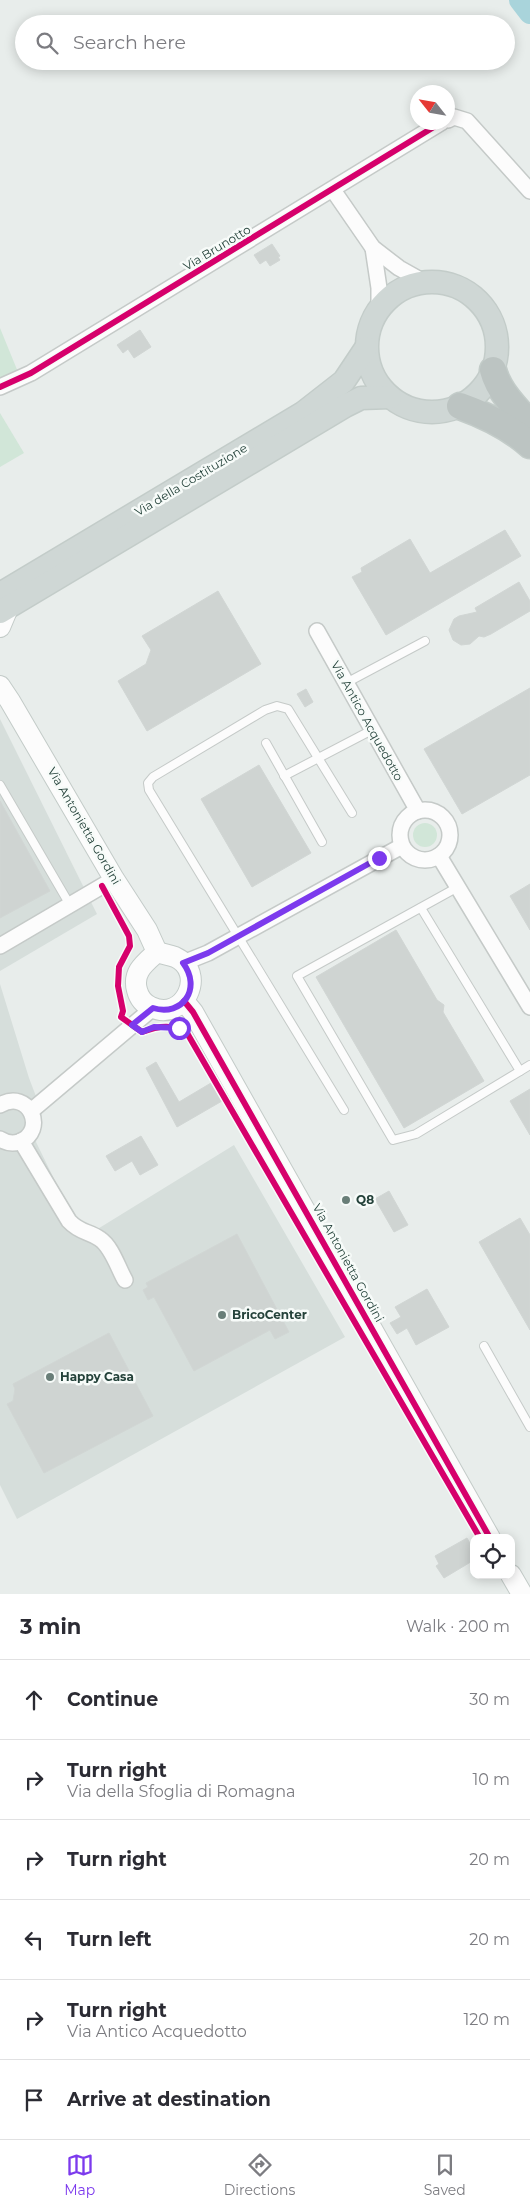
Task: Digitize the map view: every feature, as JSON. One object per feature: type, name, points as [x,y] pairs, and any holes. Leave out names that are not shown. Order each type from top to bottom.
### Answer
[{"type":"highway","points":[[493,370],[495,378],[504,392],[530,423]]},
{"type":"highway","points":[[460,406],[480,413],[530,445]]},
{"type":"main road","points":[[424,282],[446,283],[471,295],[483,306],[491,321],[496,337],[496,359],[493,370],[480,391],[460,406],[440,411],[424,411],[409,408],[390,397],[376,380],[371,370],[366,348],[369,328],[379,309],[398,291],[424,282]]},
{"type":"main road","name":"Via della Costituzione","points":[[2,610],[303,413],[344,381],[366,348]]},
{"type":"main road","name":"Via della Costituzione","points":[[2,610],[345,406],[361,398],[390,397]]},
{"type":"street","points":[[455,117],[467,121],[530,191]]},
{"type":"street","name":"Via Brunotto","points":[[0,387],[31,373],[429,130]]},
{"type":"street","points":[[333,190],[373,248],[398,268],[424,282]]},
{"type":"street","points":[[373,248],[379,288],[379,309]]},
{"type":"street","name":"Via Antico Acquedotto","points":[[317,631],[418,811]]},
{"type":"street","name":"Via Antonietta Gordini","points":[[0,673],[5,693],[114,879],[147,930],[156,952]]},
{"type":"street","points":[[418,811],[434,811],[446,821],[451,836],[449,844],[439,856],[431,860],[422,860],[407,853],[402,846],[400,837],[404,821],[418,811]]},
{"type":"street","points":[[183,963],[208,953],[402,846]]},
{"type":"street","points":[[439,856],[530,1007]]},
{"type":"street","points":[[0,946],[114,879]]},
{"type":"street","points":[[156,952],[176,957],[183,963],[191,978],[189,994],[184,1001],[172,1009],[153,1008],[142,1000],[136,987],[136,980],[140,967],[156,952]]},
{"type":"street","name":"Via Antonietta Gordini","points":[[184,1001],[193,1012],[488,1534]]},
{"type":"street","points":[[31,1111],[153,1008]]},
{"type":"street","points":[[0,1105],[14,1101],[26,1106],[31,1111],[33,1118],[31,1132],[21,1141],[9,1143],[0,1139]]},
{"type":"street","points":[[21,1141],[69,1222],[76,1229],[99,1238],[106,1245],[124,1280]]},
{"type":"street","points":[[513,1579],[522,1594]]},
{"type":"lane","points":[[346,683],[425,641]]},
{"type":"lane","points":[[344,1110],[149,790],[148,783],[153,776],[265,710],[278,706],[288,709],[352,813]]},
{"type":"lane","points":[[284,776],[372,730]]},
{"type":"lane","points":[[266,743],[322,842]]},
{"type":"lane","points":[[0,785],[70,905]]},
{"type":"lane","points":[[458,887],[297,976],[393,1140],[416,1134],[530,1065]]},
{"type":"lane","points":[[421,908],[520,1071]]},
{"type":"lane","points":[[484,1346],[530,1427]]},
{"type":"shaded area","points":[[0,719],[97,914],[0,971]]},
{"type":"shaded area","points":[[0,984],[29,1078],[42,1112],[36,1142],[83,1238],[234,1145],[345,1337],[17,1519],[0,1485]]},
{"type":"green space","points":[[0,328],[18,372],[0,379]]},
{"type":"green space","points":[[0,413],[24,453],[0,467]]},
{"type":"green space","points":[[425,823],[434,826],[437,835],[434,844],[425,847],[416,844],[413,835],[416,826]]},
{"type":"building","points":[[272,244],[280,256],[278,257],[280,260],[270,266],[266,260],[260,264],[254,255]]},
{"type":"building","points":[[140,330],[151,347],[134,358],[128,349],[123,353],[117,345]]},
{"type":"building","points":[[505,530],[521,556],[386,635],[352,577],[362,572],[361,568],[410,539],[430,573]]},
{"type":"building","points":[[519,582],[530,601],[530,611],[491,634],[484,637],[479,636],[470,644],[461,645],[453,640],[449,630],[454,619],[477,612],[475,608]]},
{"type":"building","points":[[218,591],[261,664],[147,731],[118,681],[146,664],[151,650],[142,636]]},
{"type":"building","points":[[530,688],[530,775],[462,814],[424,749]]},
{"type":"building","points":[[306,689],[313,702],[305,707],[297,694]]},
{"type":"building","points":[[259,765],[311,853],[252,887],[201,799]]},
{"type":"building","points":[[0,801],[50,891],[0,918]]},
{"type":"building","points":[[530,884],[530,930],[510,896]]},
{"type":"building","points":[[396,930],[437,1000],[444,1005],[443,1012],[484,1081],[404,1128],[316,977]]},
{"type":"building","points":[[156,1062],[179,1102],[211,1083],[222,1101],[177,1127],[146,1068]]},
{"type":"building","points":[[530,1089],[530,1135],[510,1101]]},
{"type":"building","points":[[141,1136],[158,1165],[140,1175],[132,1161],[115,1171],[106,1156]]},
{"type":"building","points":[[389,1191],[408,1225],[394,1232],[375,1199]]},
{"type":"building","points":[[520,1218],[530,1235],[530,1330],[479,1242]]},
{"type":"building","name":"BricoCenter","points":[[237,1234],[289,1332],[275,1339],[270,1330],[194,1371],[154,1297],[148,1300],[143,1290],[148,1287],[146,1283]]},
{"type":"building","points":[[427,1289],[449,1327],[416,1345],[407,1328],[397,1334],[390,1323],[401,1317],[395,1307]]},
{"type":"building","points":[[109,1333],[153,1416],[44,1473],[7,1404],[13,1401],[15,1389],[13,1384]]},
{"type":"building","points":[[467,1538],[470,1543],[470,1562],[444,1578],[436,1566],[439,1564],[435,1556]]},
{"type":"waterway","points":[[520,0],[530,13]]},
{"type":"cycle path","points":[[0,387],[31,373],[429,130]]},
{"type":"cycle path","points":[[102,886],[129,936],[130,946],[119,967],[118,986],[123,1011],[121,1017],[142,1032],[165,1026],[187,1033],[478,1534]]},
{"type":"cycle path","points":[[184,1001],[193,1012],[488,1534]]},
{"type":"place","name":"Q8","points":[[346,1200]]},
{"type":"place","name":"BricoCenter","points":[[222,1315]]},
{"type":"place","name":"Happy Casa","points":[[50,1377]]},
{"type":"route","points":[[179,1028],[154,1027],[142,1032],[132,1025],[153,1008],[159,1010],[172,1009],[184,1001],[189,994],[191,978],[183,963],[208,953],[379,858]]}]
